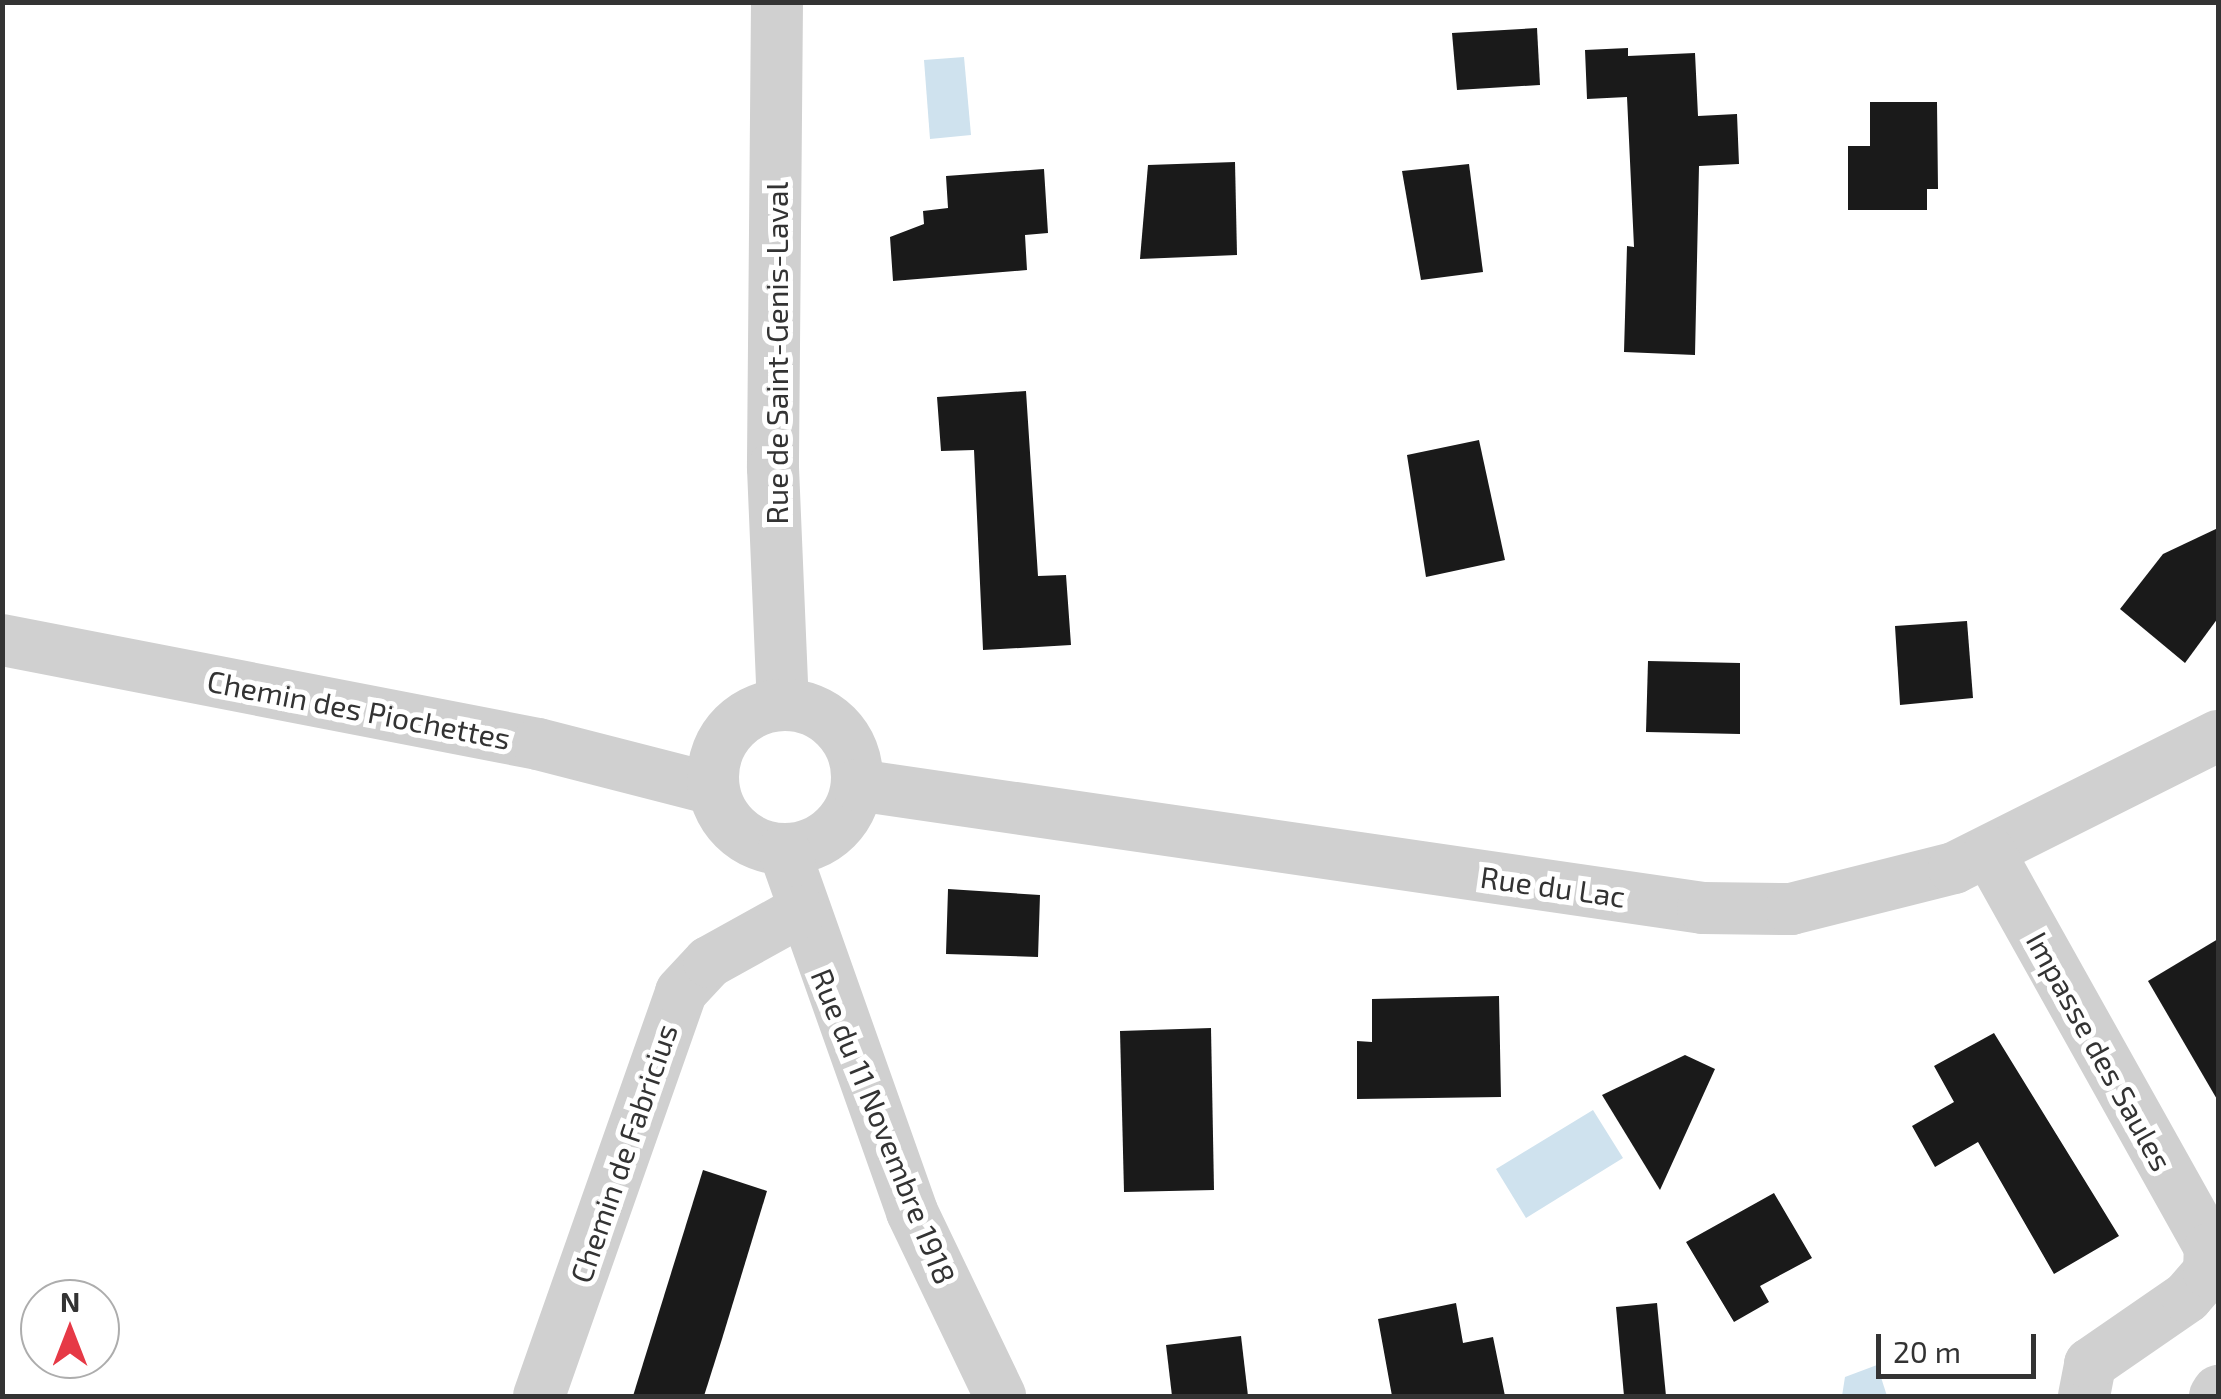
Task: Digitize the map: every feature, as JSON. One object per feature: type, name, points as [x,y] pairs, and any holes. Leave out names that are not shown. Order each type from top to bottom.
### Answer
[{"type":"street","name":"Rue de Saint-Genis-Laval","points":[[777,2],[773,468],[783,704]]},
{"type":"street","name":"Chemin des Piochettes","points":[[2,640],[538,744],[713,789]]},
{"type":"street","points":[[783,704],[836,724],[851,745],[857,785],[831,834],[784,850],[738,832],[713,789],[721,742],[736,722],[783,704]]},
{"type":"street","name":"Rue du Lac","points":[[857,785],[1703,908],[1791,909],[1880,893],[1989,852],[2218,736]]},
{"type":"street","name":"Rue du 11 Novembre 1918","points":[[784,850],[801,910],[912,1212],[1000,1396]]},
{"type":"street","name":"Impasse des Saules","points":[[1989,852],[2214,1255],[2208,1272],[2187,1297],[2090,1364],[2084,1396]]},
{"type":"street","name":"Chemin de Fabricius","points":[[539,1396],[682,992],[709,962],[801,910]]},
{"type":"water","points":[[964,57],[971,135],[930,139],[924,60]]},
{"type":"water","points":[[1593,1110],[1623,1158],[1526,1218],[1496,1169]]},
{"type":"water","points":[[1877,1365],[1887,1396],[1842,1396],[1845,1377]]},
{"type":"building","points":[[1537,28],[1540,85],[1457,90],[1452,33]]},
{"type":"building","points":[[1628,48],[1628,56],[1695,53],[1698,116],[1737,114],[1739,164],[1699,166],[1695,355],[1624,352],[1627,246],[1634,247],[1627,97],[1587,99],[1585,50]]},
{"type":"building","points":[[1870,102],[1937,102],[1938,189],[1927,189],[1927,210],[1848,210],[1848,146],[1870,146]]},
{"type":"building","points":[[1235,162],[1237,255],[1140,259],[1148,165]]},
{"type":"building","points":[[1469,164],[1483,272],[1421,280],[1402,171]]},
{"type":"building","points":[[1044,169],[1048,233],[1025,235],[1027,270],[893,281],[890,237],[924,224],[923,211],[948,208],[946,176]]},
{"type":"building","points":[[1026,391],[1038,576],[1066,575],[1071,645],[983,650],[974,450],[941,451],[937,397]]},
{"type":"building","points":[[1479,440],[1505,560],[1426,577],[1407,455]]},
{"type":"building","points":[[2218,528],[2218,618],[2185,663],[2120,609],[2163,554]]},
{"type":"building","points":[[1967,621],[1973,698],[1900,705],[1895,626]]},
{"type":"building","points":[[1648,661],[1740,663],[1740,734],[1646,732]]},
{"type":"building","points":[[948,889],[1040,895],[1038,957],[946,954]]},
{"type":"building","points":[[2218,939],[2218,1101],[2148,981]]},
{"type":"building","points":[[1499,996],[1501,1097],[1357,1099],[1357,1041],[1372,1042],[1372,999]]},
{"type":"building","points":[[1211,1028],[1214,1190],[1124,1192],[1120,1031]]},
{"type":"building","points":[[1994,1033],[2119,1236],[2054,1274],[1978,1142],[1935,1167],[1912,1126],[1954,1102],[1934,1066]]},
{"type":"building","points":[[1685,1055],[1715,1069],[1660,1190],[1602,1095]]},
{"type":"building","points":[[703,1170],[767,1191],[722,1339],[704,1396],[633,1396]]},
{"type":"building","points":[[1774,1193],[1812,1258],[1760,1286],[1769,1302],[1734,1322],[1686,1242]]},
{"type":"building","points":[[1456,1303],[1463,1343],[1493,1337],[1505,1396],[1392,1396],[1378,1319]]},
{"type":"building","points":[[1657,1303],[1666,1396],[1624,1396],[1616,1307]]},
{"type":"building","points":[[1241,1336],[1248,1396],[1172,1396],[1166,1345]]}]
